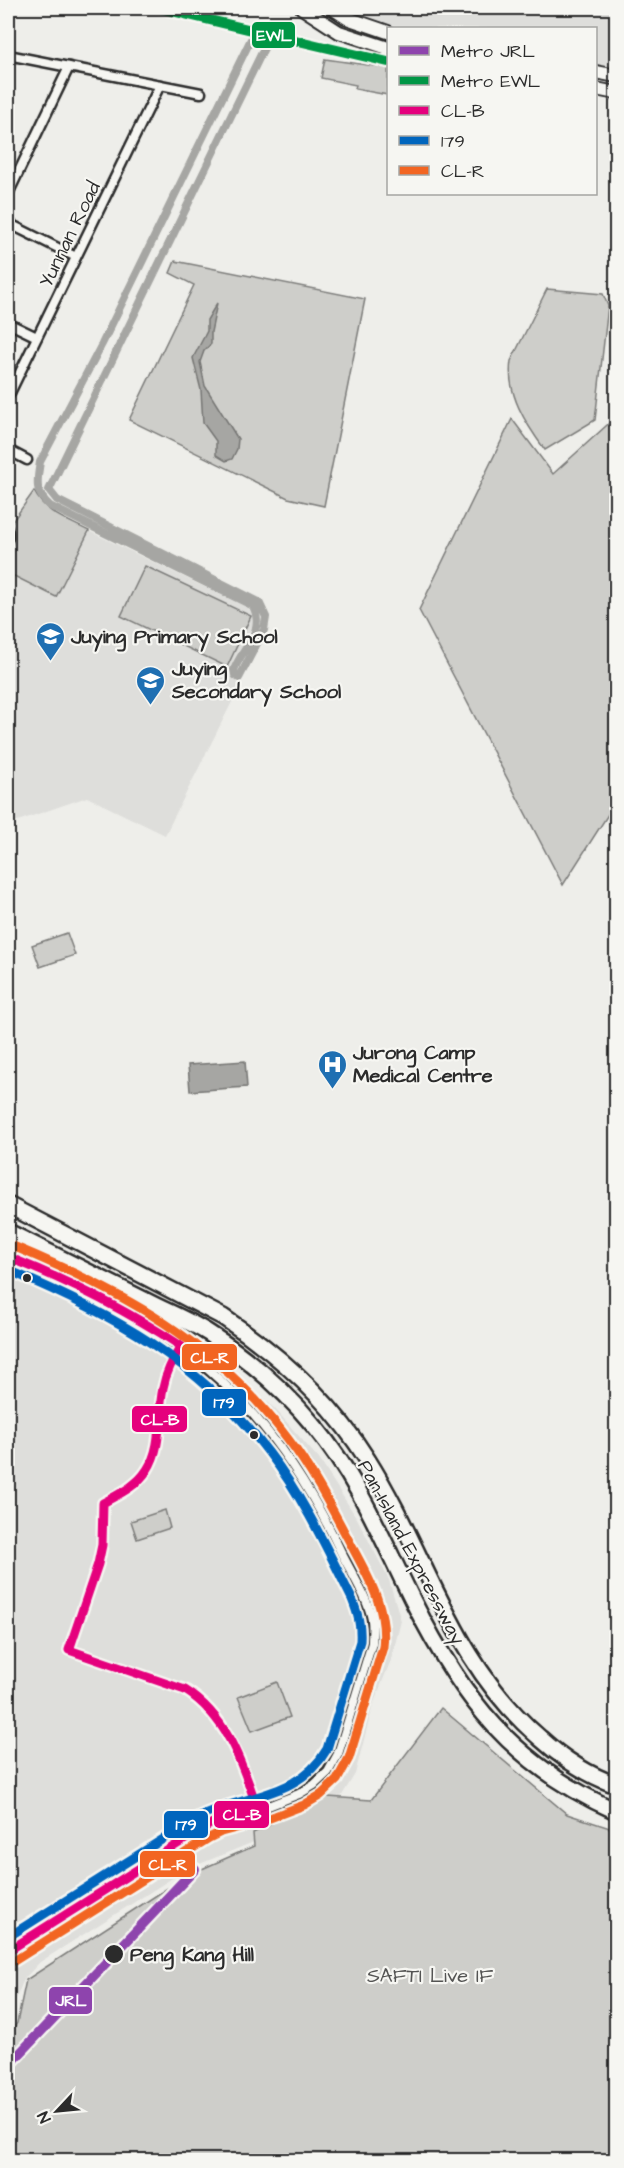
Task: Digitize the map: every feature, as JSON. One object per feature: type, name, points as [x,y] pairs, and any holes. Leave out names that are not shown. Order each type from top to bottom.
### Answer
[{"type":"highway","name":"Pan-Island Expressway","points":[[8,1205],[223,1317],[252,1336],[303,1379],[366,1456],[391,1500],[454,1631],[492,1689],[513,1714],[553,1750],[579,1768],[616,1785]]},
{"type":"highway","name":"Pan-Island Expressway","points":[[8,1232],[209,1333],[259,1370],[293,1402],[315,1428],[358,1489],[413,1600],[461,1686],[486,1717],[526,1756],[571,1788],[616,1811]]},
{"type":"main road","points":[[302,8],[339,32],[387,48]]},
{"type":"main road","points":[[332,8],[347,18],[387,32]]},
{"type":"main road","points":[[597,72],[616,76]]},
{"type":"main road","points":[[597,89],[616,93]]},
{"type":"street","points":[[8,55],[201,93]]},
{"type":"street","points":[[8,194],[69,67]]},
{"type":"street","name":"Yunnan Road","points":[[8,397],[160,85]]},
{"type":"street","points":[[8,223],[76,257]]},
{"type":"street","points":[[8,323],[37,337]]},
{"type":"street","points":[[8,450],[27,460]]},
{"type":"street","points":[[8,532],[8,538]]},
{"type":"street","points":[[8,1257],[51,1274],[147,1323],[193,1355],[242,1399],[284,1451],[320,1511],[369,1610],[373,1629],[372,1643],[338,1754],[322,1778],[299,1794],[204,1828],[8,1951]]},
{"type":"shaded area","points":[[342,8],[616,8],[616,70],[597,66],[597,27],[398,27],[360,20]]},
{"type":"shaded area","points":[[217,303],[211,344],[204,351],[200,362],[205,386],[238,439],[237,449],[232,459],[226,461],[216,455],[216,441],[203,423],[201,390],[193,358],[207,331],[207,320]]},
{"type":"shaded area","name":"Juying Secondary School","points":[[89,531],[248,608],[254,616],[253,625],[233,666],[233,677],[240,686],[165,835],[87,797],[12,823],[12,799],[8,784],[8,573],[56,597]]},
{"type":"shaded area","points":[[245,1061],[247,1087],[190,1091],[188,1065]]},
{"type":"shaded area","points":[[8,1243],[144,1309],[215,1354],[275,1409],[319,1459],[358,1520],[389,1580],[401,1621],[391,1660],[373,1705],[355,1774],[338,1802],[256,1841],[185,1870],[40,1962],[24,1979],[15,2001],[15,2023],[8,2032]]},
{"type":"green space","points":[[325,59],[387,68],[387,95],[355,89],[356,85],[321,78]]},
{"type":"green space","points":[[175,261],[365,299],[324,506],[288,498],[129,420],[194,285],[170,273]]},
{"type":"green space","points":[[547,289],[603,294],[608,306],[595,420],[545,450],[519,408],[510,373],[511,361]]},
{"type":"green space","points":[[616,417],[616,802],[563,885],[419,610],[512,419],[553,474]]},
{"type":"green space","points":[[34,491],[51,511],[89,531],[56,597],[8,573],[13,535],[12,522]]},
{"type":"green space","points":[[145,566],[251,616],[227,667],[121,616]]},
{"type":"green space","points":[[67,933],[75,955],[40,967],[32,945]]},
{"type":"green space","points":[[165,1510],[170,1528],[137,1539],[131,1521]]},
{"type":"green space","points":[[277,1682],[290,1717],[252,1731],[238,1697]]},
{"type":"green space","name":"SAFTI Live IF","points":[[441,1708],[567,1814],[616,1830],[616,2160],[8,2160],[8,2036],[17,2023],[26,1980],[186,1876],[254,1846],[253,1833],[328,1797],[371,1800]]},
{"type":"waterway","points":[[252,37],[266,44],[49,490],[57,500],[259,602],[266,617],[264,630],[239,678],[235,675],[234,670],[252,638],[257,623],[253,606],[50,506],[41,496],[38,481],[40,462],[102,344],[252,37]]},
{"type":"metro line","name":"EWL","points":[[159,8],[387,62]]},
{"type":"metro line","name":"JRL","points":[[8,2066],[195,1869]]},
{"type":"transit line","name":"CL-R","points":[[13,1246],[92,1282],[164,1323],[198,1347],[260,1404],[312,1474],[361,1563],[379,1603],[384,1632],[383,1647],[349,1758],[337,1780],[321,1795],[304,1805],[209,1838],[14,1961]]},
{"type":"transit line","name":"CL-B","points":[[8,1257],[97,1297],[181,1346],[164,1382],[158,1441],[152,1461],[138,1481],[103,1503],[102,1545],[98,1564],[69,1650],[185,1690],[200,1701],[223,1728],[232,1743],[258,1810],[217,1821],[203,1828],[8,1951]]},
{"type":"transit line","name":"179","points":[[8,1270],[83,1304],[151,1343],[213,1391],[242,1420],[293,1487],[314,1524],[352,1599],[359,1620],[360,1635],[327,1749],[315,1765],[286,1786],[198,1817],[8,1937]]},
{"type":"place","name":"Juying Primary School","points":[[50,662]]},
{"type":"place","name":"Juying Secondary School","points":[[151,706]]},
{"type":"place","name":"Jurong Camp Medical Centre","points":[[332,1090]]},
{"type":"place","name":"Peng Kang Hill","points":[[114,1954]]}]
